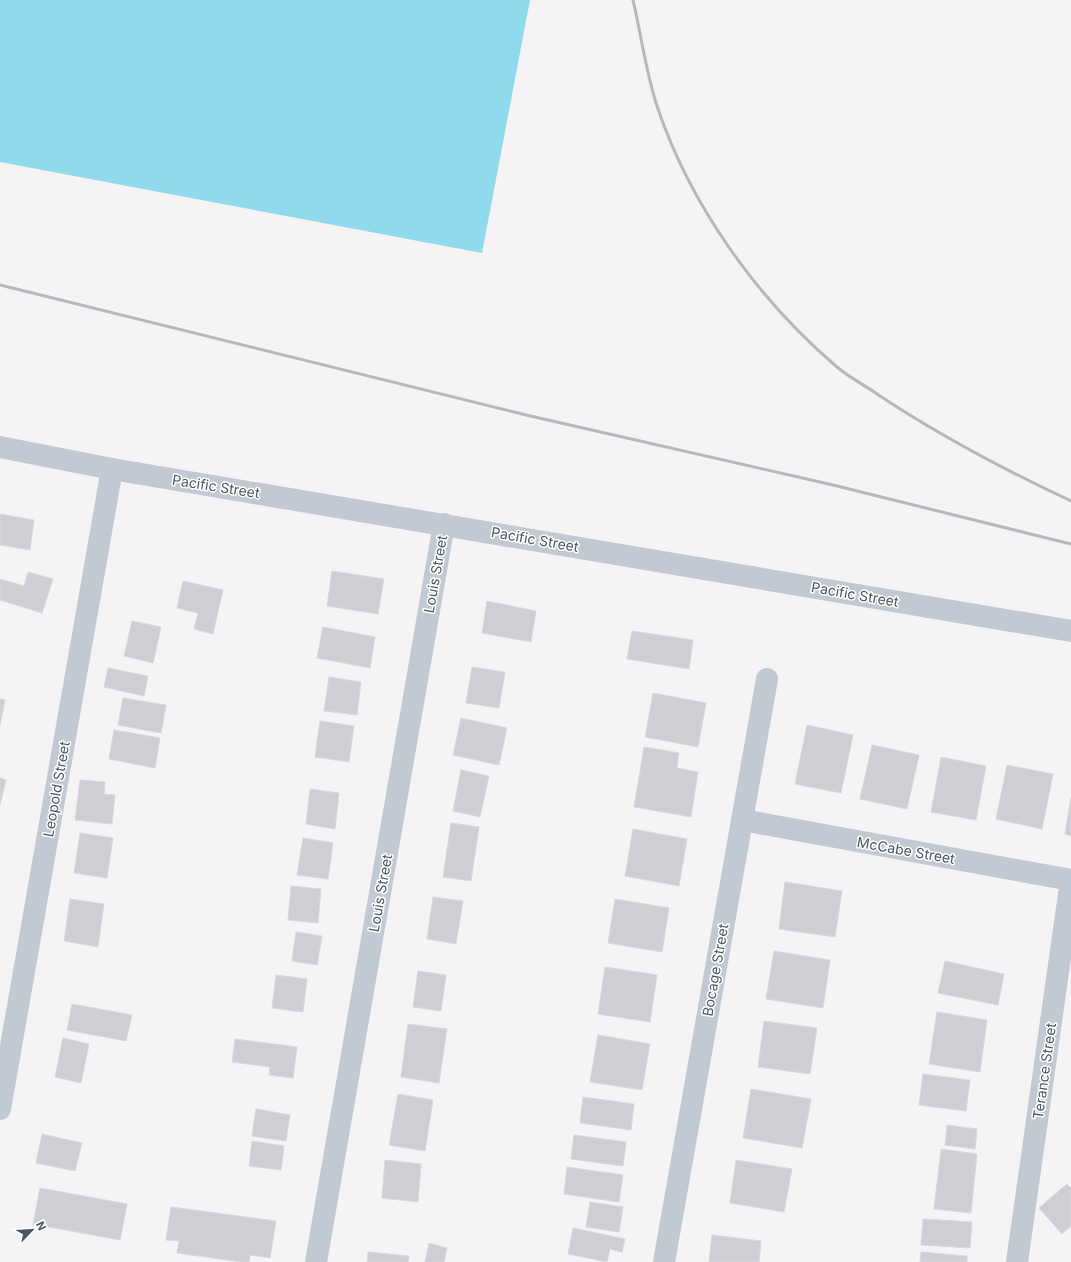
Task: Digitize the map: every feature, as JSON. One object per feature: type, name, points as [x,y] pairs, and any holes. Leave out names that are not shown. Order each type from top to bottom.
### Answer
[{"type":"street","name":"Pacific Street","points":[[0,447],[112,469],[1071,630]]},
{"type":"street","name":"Leopold Street","points":[[0,1109],[112,469]]},
{"type":"street","name":"Louis Street","points":[[316,1262],[444,524]]},
{"type":"street","name":"Bocage Street","points":[[664,1262],[768,679]]},
{"type":"street","name":"McCabe Street","points":[[742,820],[1071,880]]},
{"type":"street","name":"Terance Street","points":[[1017,1262],[1071,880]]},
{"type":"water","points":[[0,0],[530,0],[482,253],[0,162]]},
{"type":"building","points":[[0,514],[34,520],[30,550],[0,545]]},
{"type":"building","points":[[332,571],[384,579],[378,614],[327,606]]},
{"type":"building","points":[[28,572],[53,579],[42,613],[0,600],[0,579],[24,586]]},
{"type":"building","points":[[183,581],[223,590],[213,634],[194,629],[198,613],[177,608]]},
{"type":"building","points":[[487,601],[536,611],[531,642],[482,633]]},
{"type":"building","points":[[132,621],[161,627],[153,663],[124,656]]},
{"type":"building","points":[[323,627],[375,637],[370,668],[317,658]]},
{"type":"building","points":[[632,631],[693,640],[689,669],[627,659]]},
{"type":"building","points":[[472,667],[505,672],[499,708],[466,703]]},
{"type":"building","points":[[108,668],[148,676],[144,696],[104,687]]},
{"type":"building","points":[[329,677],[361,682],[357,715],[324,711]]},
{"type":"building","points":[[653,693],[706,703],[698,747],[645,737]]},
{"type":"building","points":[[123,698],[166,705],[161,733],[118,725]]},
{"type":"building","points":[[0,699],[5,700],[0,726]]},
{"type":"building","points":[[461,718],[507,728],[499,765],[453,755]]},
{"type":"building","points":[[320,721],[354,726],[349,762],[315,757]]},
{"type":"building","points":[[807,725],[853,735],[841,793],[795,784]]},
{"type":"building","points":[[114,730],[160,738],[155,768],[109,759]]},
{"type":"building","points":[[872,745],[919,755],[907,809],[860,799]]},
{"type":"building","points":[[644,747],[679,753],[677,768],[698,772],[691,817],[634,807]]},
{"type":"building","points":[[941,757],[986,766],[976,820],[931,812]]},
{"type":"building","points":[[1007,765],[1053,774],[1042,829],[996,819]]},
{"type":"building","points":[[461,770],[489,776],[480,817],[453,811]]},
{"type":"building","points":[[0,778],[6,780],[0,805]]},
{"type":"building","points":[[80,780],[105,782],[104,794],[115,795],[112,824],[75,820]]},
{"type":"building","points":[[310,789],[339,793],[335,829],[306,824]]},
{"type":"building","points":[[1071,798],[1071,836],[1065,834]]},
{"type":"building","points":[[451,823],[479,827],[471,881],[443,877]]},
{"type":"building","points":[[633,829],[687,839],[679,886],[625,876]]},
{"type":"building","points":[[80,833],[113,838],[107,878],[74,873]]},
{"type":"building","points":[[303,838],[333,843],[328,879],[297,875]]},
{"type":"building","points":[[785,882],[842,891],[835,937],[779,929]]},
{"type":"building","points":[[291,886],[321,889],[318,923],[288,920]]},
{"type":"building","points":[[433,897],[463,901],[456,944],[427,939]]},
{"type":"building","points":[[70,899],[104,904],[98,947],[64,941]]},
{"type":"building","points":[[615,899],[669,908],[662,952],[608,943]]},
{"type":"building","points":[[296,932],[322,936],[317,965],[292,961]]},
{"type":"building","points":[[774,951],[830,960],[823,1008],[766,999]]},
{"type":"building","points":[[945,961],[1004,974],[998,1005],[938,993]]},
{"type":"building","points":[[605,967],[657,975],[650,1022],[598,1014]]},
{"type":"building","points":[[418,971],[446,975],[441,1011],[413,1007]]},
{"type":"building","points":[[276,975],[307,979],[303,1012],[272,1008]]},
{"type":"building","points":[[72,1004],[132,1015],[126,1041],[67,1030]]},
{"type":"building","points":[[937,1012],[987,1020],[980,1072],[929,1064]]},
{"type":"building","points":[[764,1021],[817,1028],[810,1074],[758,1067]]},
{"type":"building","points":[[408,1024],[447,1029],[439,1083],[401,1077]]},
{"type":"building","points":[[598,1035],[650,1044],[642,1090],[590,1082]]},
{"type":"building","points":[[63,1038],[89,1044],[81,1083],[55,1077]]},
{"type":"building","points":[[235,1039],[297,1047],[293,1078],[269,1075],[270,1067],[232,1062]]},
{"type":"building","points":[[923,1074],[970,1080],[966,1111],[919,1105]]},
{"type":"building","points":[[751,1089],[811,1099],[802,1148],[743,1138]]},
{"type":"building","points":[[398,1094],[433,1100],[425,1151],[389,1145]]},
{"type":"building","points":[[583,1097],[634,1104],[631,1130],[580,1123]]},
{"type":"building","points":[[256,1109],[290,1115],[286,1141],[252,1136]]},
{"type":"building","points":[[947,1125],[977,1129],[975,1149],[945,1145]]},
{"type":"building","points":[[42,1134],[82,1143],[75,1171],[36,1163]]},
{"type":"building","points":[[574,1135],[626,1142],[623,1166],[571,1159]]},
{"type":"building","points":[[252,1141],[284,1146],[281,1170],[249,1166]]},
{"type":"building","points":[[941,1149],[977,1154],[971,1213],[934,1209]]},
{"type":"building","points":[[385,1160],[421,1164],[418,1202],[382,1198]]},
{"type":"building","points":[[736,1160],[792,1169],[784,1212],[730,1203]]},
{"type":"building","points":[[567,1167],[623,1175],[619,1202],[564,1194]]},
{"type":"building","points":[[1067,1184],[1071,1188],[1071,1226],[1062,1234],[1039,1208]]},
{"type":"building","points":[[40,1188],[127,1204],[120,1240],[33,1224]]},
{"type":"building","points":[[590,1202],[623,1207],[619,1232],[586,1227]]},
{"type":"building","points":[[171,1207],[276,1221],[270,1258],[250,1255],[249,1262],[241,1262],[177,1253],[179,1241],[166,1240]]},
{"type":"building","points":[[923,1219],[972,1222],[970,1248],[921,1245]]},
{"type":"building","points":[[573,1228],[625,1239],[622,1252],[610,1249],[607,1262],[568,1254]]},
{"type":"building","points":[[712,1235],[761,1241],[759,1262],[709,1262]]},
{"type":"building","points":[[429,1243],[447,1248],[444,1262],[425,1262]]},
{"type":"building","points":[[368,1252],[409,1256],[408,1262],[367,1262]]},
{"type":"building","points":[[921,1252],[967,1256],[967,1262],[920,1262]]},
{"type":"railway","points":[[633,0],[653,93],[671,143],[688,179],[708,214],[754,281],[780,312],[808,341],[837,367],[853,378],[949,438],[998,465],[1071,501]]},
{"type":"railway","points":[[0,285],[526,415],[833,485],[1071,544]]}]
